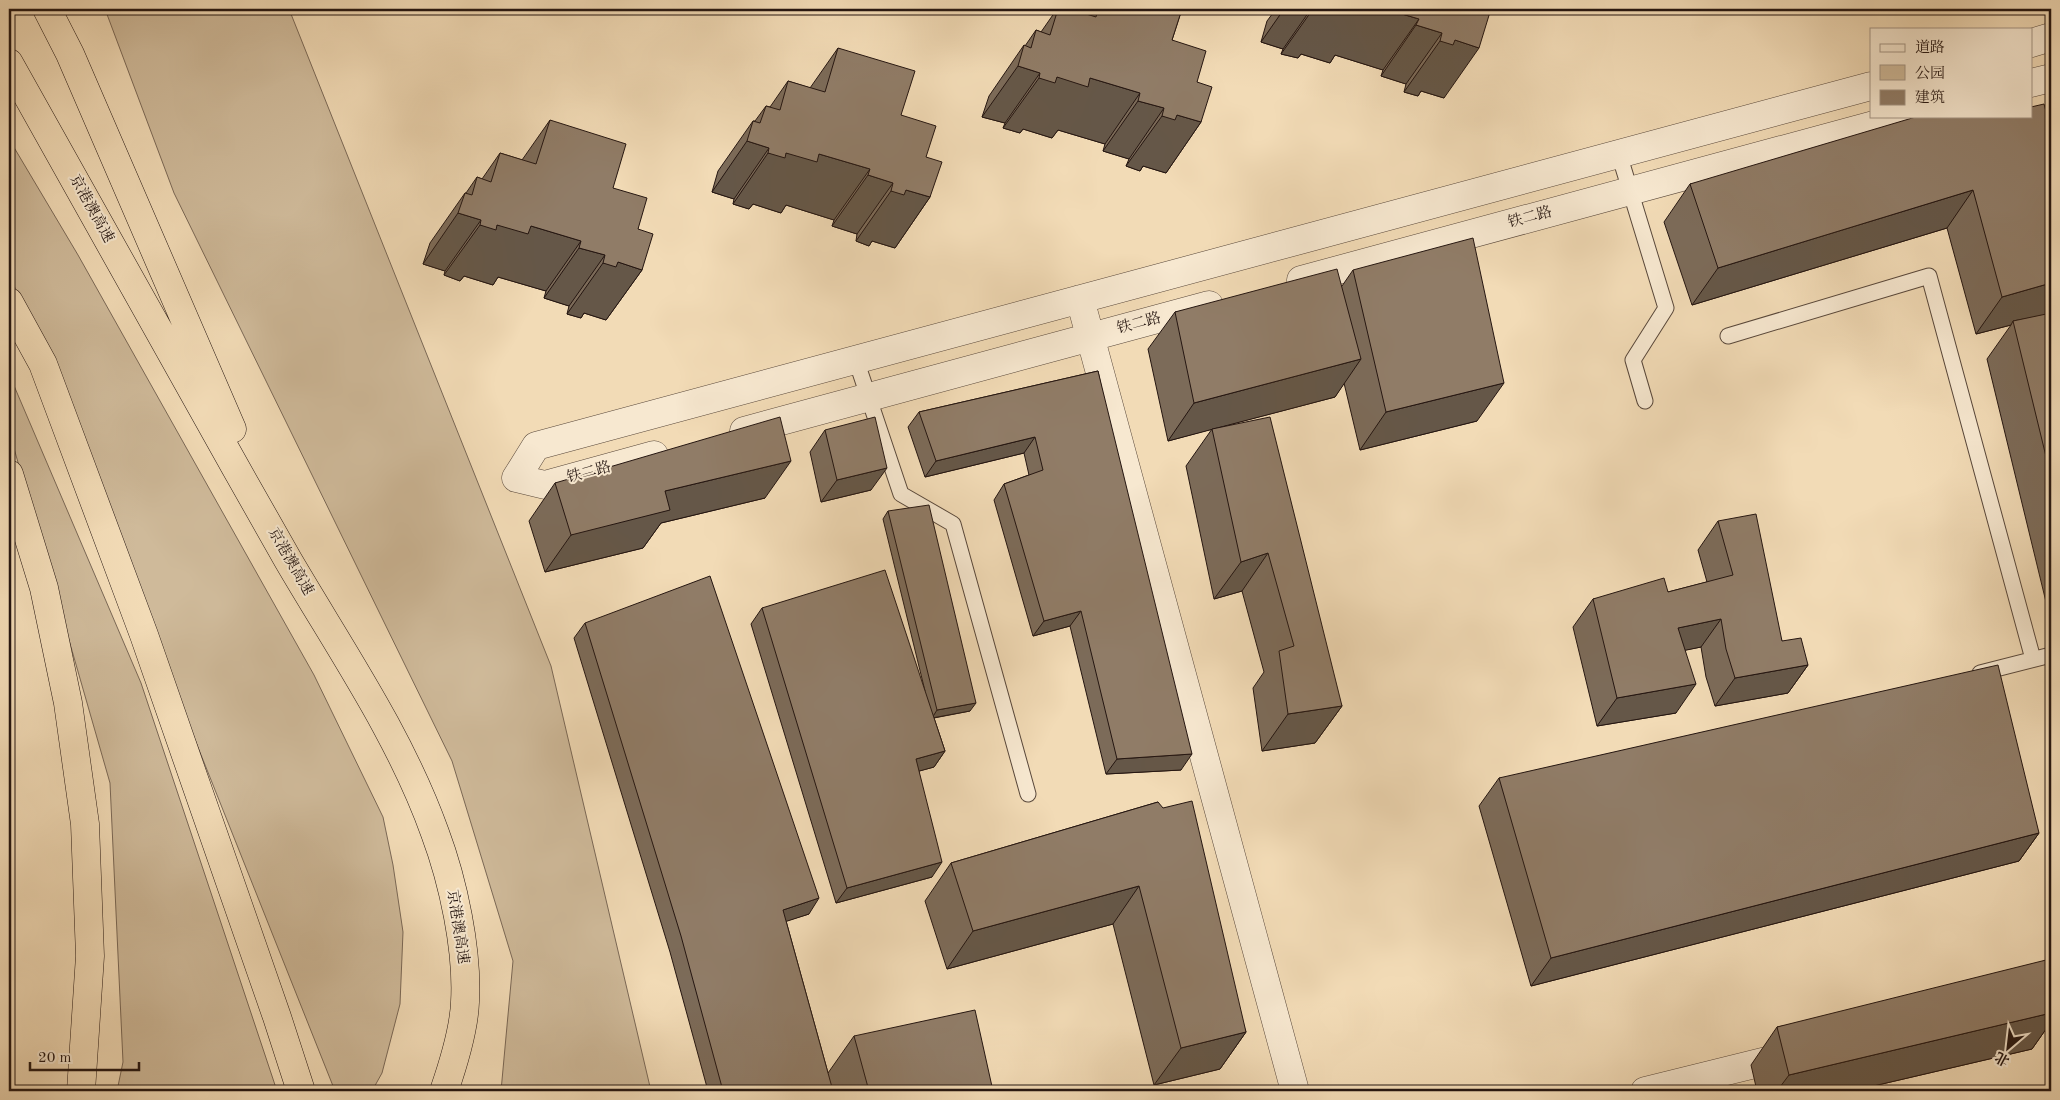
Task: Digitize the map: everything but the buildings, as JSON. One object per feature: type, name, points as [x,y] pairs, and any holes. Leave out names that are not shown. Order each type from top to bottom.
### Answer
[{"type":"highway","points":[[46,9],[70,54],[289,562]]},
{"type":"highway","name":"京港澳高速","points":[[9,63],[289,562],[399,746],[438,842],[454,896],[463,960],[465,1003],[457,1048],[444,1091]]},
{"type":"highway","points":[[9,302],[42,364],[144,635],[274,1008],[300,1091]]},
{"type":"highway","points":[[9,474],[46,598],[68,703],[85,824],[90,956],[81,1091]]},
{"type":"street","points":[[2032,43],[2051,37]]},
{"type":"street","points":[[2032,83],[2051,78]]},
{"type":"street","points":[[856,360],[1870,86]]},
{"type":"street","name":"铁二路","points":[[1273,288],[1900,118]]},
{"type":"street","name":"铁二路","points":[[716,438],[1235,298]]},
{"type":"street","points":[[1080,299],[1295,1091]]},
{"type":"street","name":"铁二路","points":[[678,449],[545,485],[516,478],[536,446],[856,360]]},
{"type":"street","points":[[1646,1091],[1809,1050]]},
{"type":"lane","points":[[1618,154],[1666,308],[1633,360],[1645,401]]},
{"type":"lane","points":[[1728,336],[1929,276],[2033,659]]},
{"type":"lane","points":[[856,360],[901,494],[953,524],[1028,794]]},
{"type":"lane","points":[[1966,677],[2051,655]]},
{"type":"green space","points":[[105,9],[289,9],[551,666],[651,1091],[501,1091],[513,961],[452,761],[174,193]]},
{"type":"green space","points":[[9,139],[78,255],[314,675],[383,817],[393,865],[403,932],[400,1004],[382,1073],[372,1091],[335,1091],[9,273]]},
{"type":"green space","points":[[9,374],[141,683],[277,1091],[117,1091],[123,1062],[110,783],[9,431]]}]
